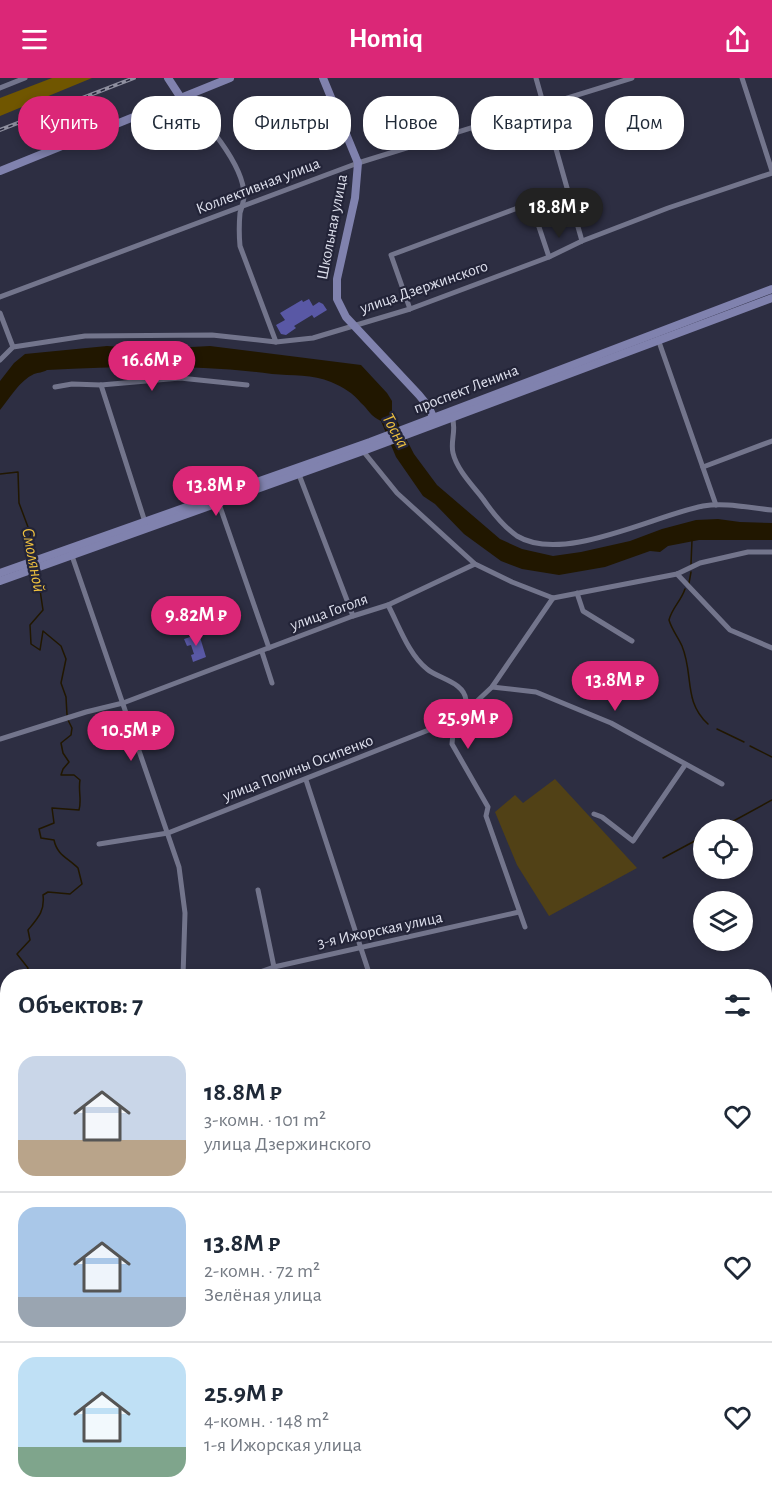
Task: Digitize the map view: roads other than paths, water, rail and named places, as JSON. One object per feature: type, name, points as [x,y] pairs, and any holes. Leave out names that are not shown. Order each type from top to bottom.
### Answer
[{"type":"main road","points":[[169,78],[180,96]]},
{"type":"main road","points":[[186,96],[230,78]]},
{"type":"main road","name":"Школьная улица","points":[[323,78],[358,163],[355,198],[336,290],[340,307],[353,326],[419,395],[435,421]]},
{"type":"main road","points":[[0,171],[131,118]]},
{"type":"main road","name":"проспект Ленина","points":[[435,421],[452,417],[772,289]]},
{"type":"main road","name":"проспект Ленина","points":[[0,581],[11,573],[369,447],[657,336],[772,298]]},
{"type":"main road","name":"проспект Ленина","points":[[71,552],[146,522],[218,499]]},
{"type":"main road","name":"проспект Ленина","points":[[0,573],[11,573]]},
{"type":"street","points":[[0,88],[25,78]]},
{"type":"street","points":[[536,78],[540,96]]},
{"type":"street","name":"Коллективная улица","points":[[575,96],[632,78]]},
{"type":"street","points":[[742,78],[772,172]]},
{"type":"street","name":"Коллективная улица","points":[[0,297],[358,163],[471,128]]},
{"type":"street","points":[[221,144],[235,167],[244,192],[239,231],[240,246],[276,342]]},
{"type":"street","points":[[556,150],[582,241]]},
{"type":"street","name":"улица Дзержинского","points":[[13,347],[85,336],[212,335],[276,342],[313,338],[410,309],[549,257],[582,241],[668,208],[772,172]]},
{"type":"street","points":[[410,309],[391,255],[531,203],[549,257]]},
{"type":"street","points":[[0,313],[13,347],[0,360]]},
{"type":"street","points":[[657,336],[716,505]]},
{"type":"street","points":[[55,387],[180,378],[248,385]]},
{"type":"street","points":[[101,385],[146,522]]},
{"type":"street","points":[[452,417],[455,424],[453,453],[459,467],[493,513],[516,535],[529,541],[549,543],[596,539],[622,533],[672,514],[716,505],[772,510]]},
{"type":"street","points":[[704,467],[772,441]]},
{"type":"street","points":[[369,447],[397,493],[475,564],[553,598],[677,574],[700,563],[748,552],[772,552]]},
{"type":"street","points":[[297,471],[353,616]]},
{"type":"street","points":[[218,499],[269,648]]},
{"type":"street","points":[[71,552],[168,832],[184,893],[183,969]]},
{"type":"street","name":"улица Гоголя","points":[[0,739],[123,703],[262,652],[353,616],[388,605],[475,564]]},
{"type":"street","points":[[677,574],[730,630],[772,648]]},
{"type":"street","points":[[577,593],[583,611],[632,641]]},
{"type":"street","name":"улица Полины Осипенко","points":[[99,844],[168,832],[306,780],[459,718],[492,687],[553,598]]},
{"type":"street","points":[[388,605],[419,662],[429,671],[458,686],[464,694],[465,708],[452,732],[452,744],[488,807],[486,816],[525,927]]},
{"type":"street","points":[[262,652],[272,683]]},
{"type":"street","points":[[492,687],[536,692],[611,723],[722,784]]},
{"type":"street","points":[[594,814],[602,817],[633,842],[685,765]]},
{"type":"street","points":[[306,780],[368,969]]},
{"type":"street","points":[[258,890],[274,966]]},
{"type":"street","name":"3-я Ижорская улица","points":[[266,969],[519,912]]},
{"type":"water","name":"Тосна","points":[[107,346],[154,349],[210,346],[361,365],[387,393],[392,401],[392,411],[414,454],[437,485],[500,539],[522,549],[553,556],[581,552],[630,541],[696,520],[718,519],[772,523],[772,540],[699,540],[668,546],[660,552],[650,551],[605,567],[559,575],[522,569],[501,561],[464,534],[435,504],[423,496],[396,457],[381,421],[348,391],[317,378],[188,367],[47,370],[34,374],[24,381],[0,410],[0,381],[14,363],[25,354]]},
{"type":"waterway","name":"Смоляной","points":[[0,474],[18,472],[19,503],[31,535],[27,539],[29,559]]},
{"type":"waterway","points":[[691,564],[692,540]]},
{"type":"waterway","points":[[689,583],[691,572]]},
{"type":"waterway","name":"Смоляной","points":[[33,573],[40,590],[43,610],[30,625],[31,644],[40,650],[43,631],[61,646],[66,659],[61,683],[66,697],[67,715]]},
{"type":"waterway","points":[[685,589],[669,620],[686,657],[695,706],[708,724]]},
{"type":"waterway","name":"Смоляной","points":[[28,969],[17,954],[30,940],[28,930],[42,910],[43,895],[48,892],[70,894],[82,884],[78,868],[60,853],[54,840],[41,838],[39,829],[54,823],[52,808],[79,810],[80,780],[74,775],[61,775],[69,762],[63,753],[61,743],[71,735],[72,728],[68,720]]},
{"type":"waterway","points":[[717,729],[744,742]]},
{"type":"waterway","points":[[750,746],[772,757]]},
{"type":"waterway","points":[[737,819],[772,800]]},
{"type":"waterway","points":[[663,858],[693,842]]},
{"type":"railway","points":[[0,130],[134,78]]}]
